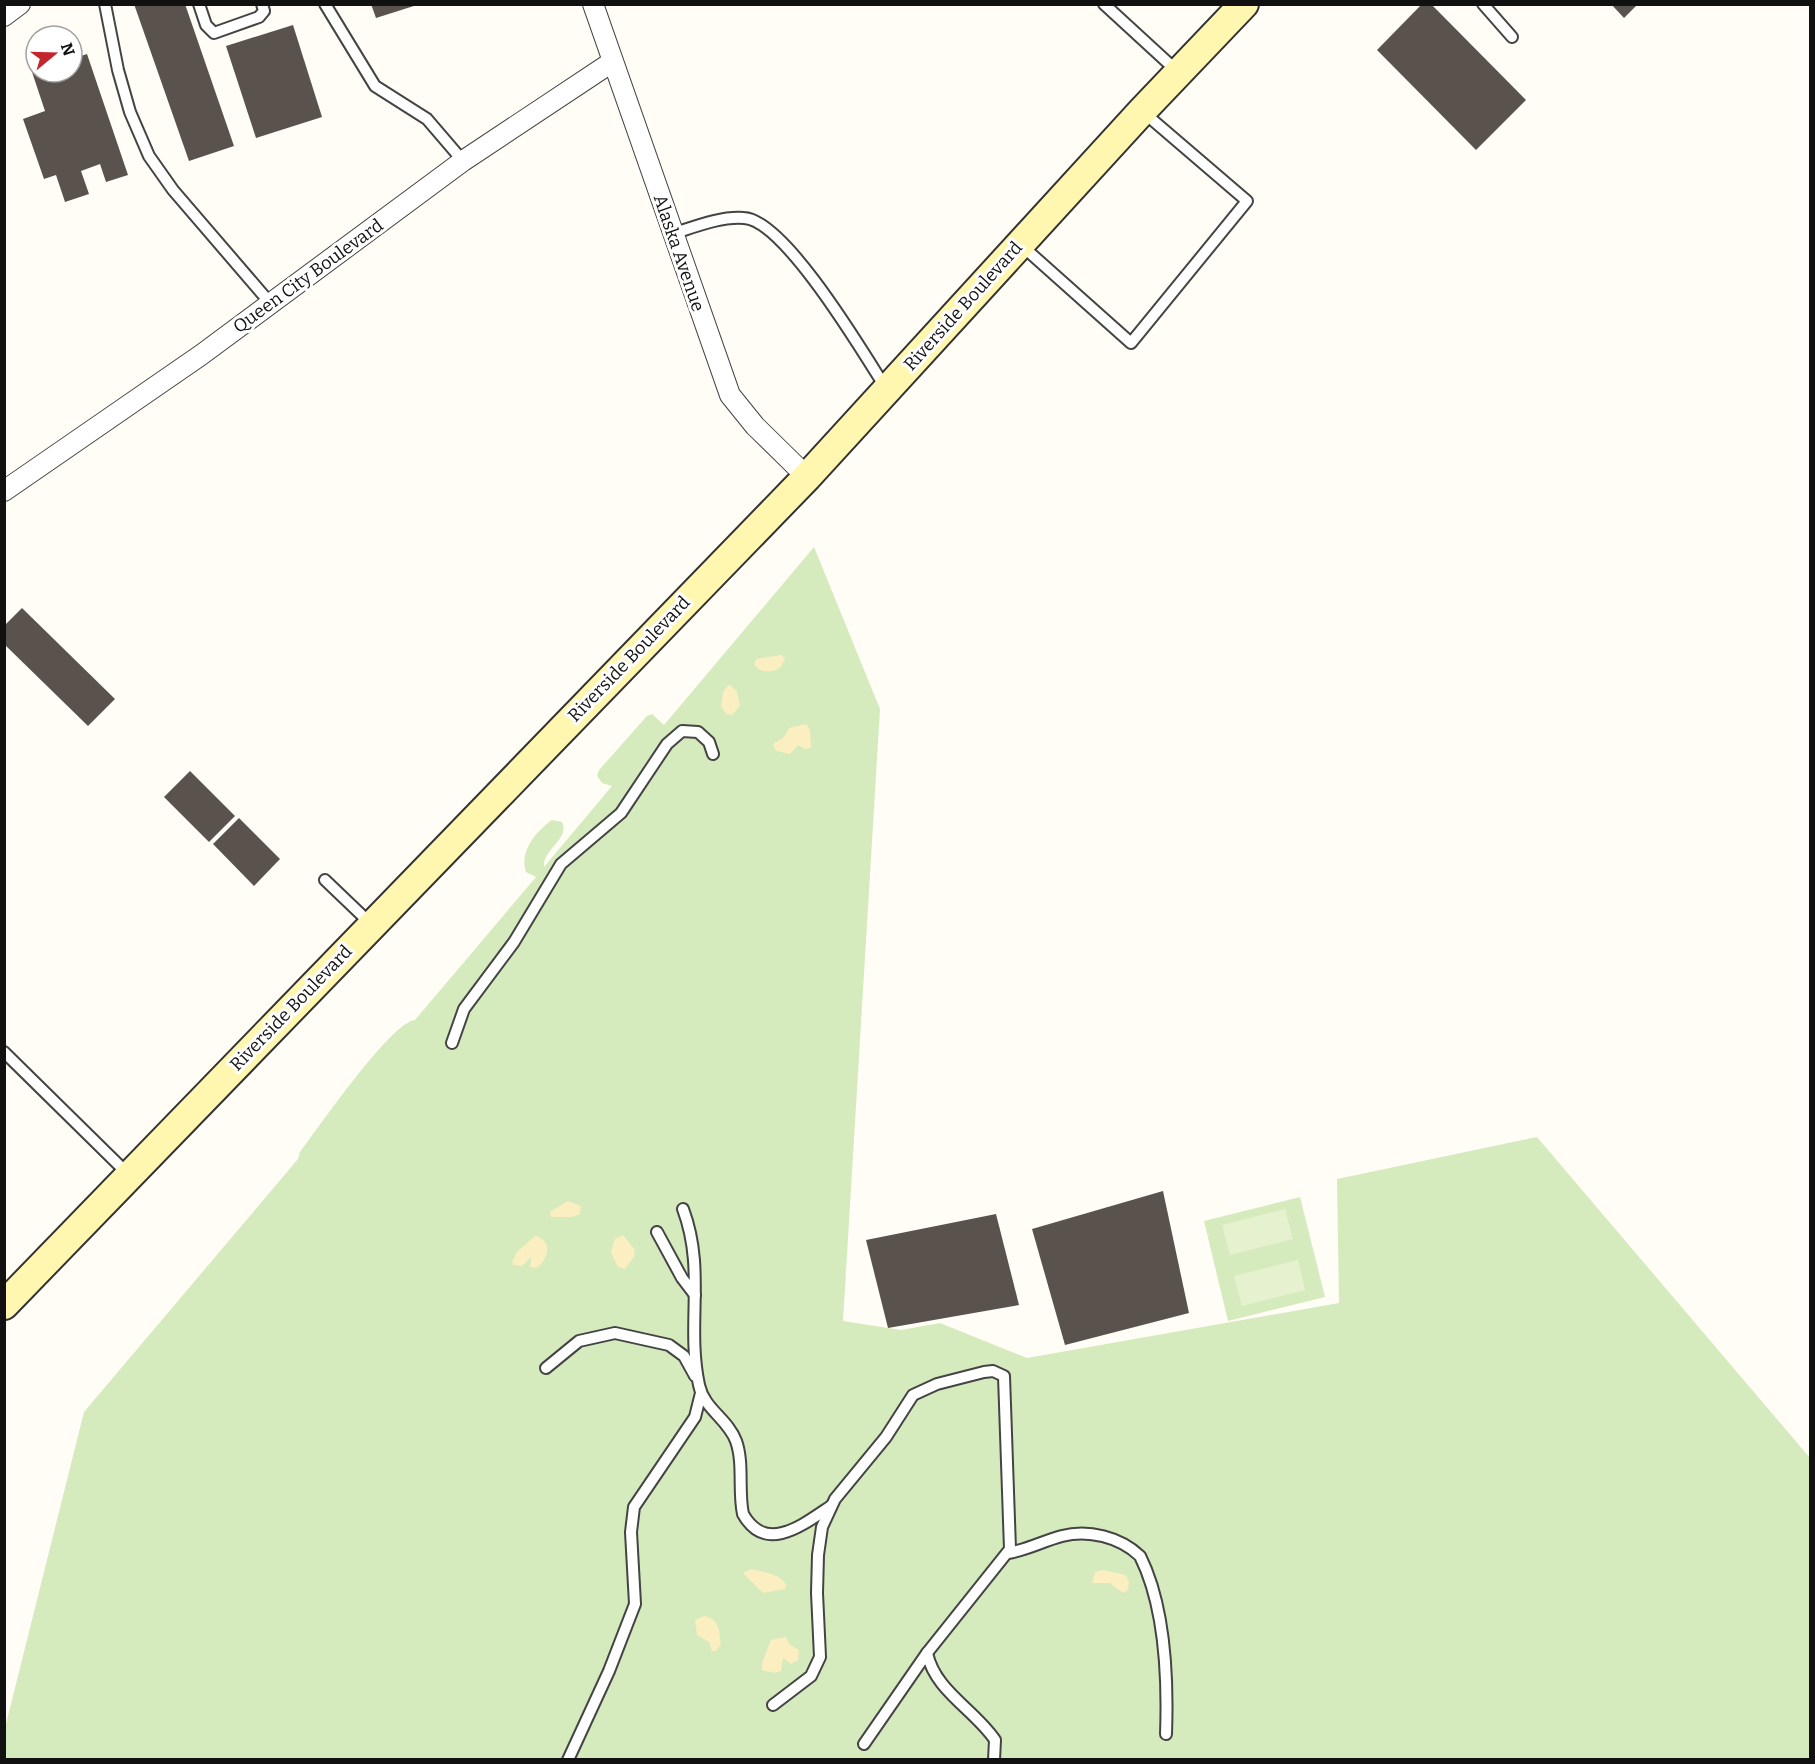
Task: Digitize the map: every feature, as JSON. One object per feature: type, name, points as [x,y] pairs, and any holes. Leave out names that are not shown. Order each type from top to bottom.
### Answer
[{"type":"main road","name":"Riverside Boulevard","points":[[4,1305],[807,477],[1019,244],[1244,4]]},
{"type":"street","points":[[4,16],[20,4]]},
{"type":"street","name":"Alaska Avenue","points":[[593,4],[730,395],[755,426],[807,477]]},
{"type":"street","name":"Queen City Boulevard","points":[[4,491],[271,304],[463,161],[612,62]]},
{"type":"lane","points":[[105,4],[121,81],[130,112],[149,156],[173,190],[271,304]]},
{"type":"lane","points":[[199,4],[206,25],[214,33],[259,17],[264,11],[262,4]]},
{"type":"lane","points":[[325,4],[375,86],[427,119],[463,161]]},
{"type":"lane","points":[[1104,4],[1179,72]]},
{"type":"lane","points":[[1482,4],[1512,37]]},
{"type":"lane","points":[[1019,244],[1131,343],[1247,201],[1142,111]]},
{"type":"lane","points":[[672,234],[717,221],[746,217],[776,235],[809,273],[887,390]]},
{"type":"lane","points":[[452,1042],[464,1009],[514,942],[561,864],[621,813],[667,744],[682,731],[698,732],[709,742],[713,754]]},
{"type":"lane","points":[[325,880],[371,924]]},
{"type":"lane","points":[[4,1052],[129,1176]]},
{"type":"lane","points":[[568,1760],[609,1671],[635,1604],[631,1532],[634,1507],[695,1417],[700,1389],[693,1326],[695,1251],[683,1209]]},
{"type":"lane","points":[[657,1232],[682,1278],[695,1295]]},
{"type":"lane","points":[[546,1368],[579,1341],[615,1333],[669,1345],[684,1356],[704,1401],[725,1422],[737,1443],[740,1498],[743,1514],[748,1524],[766,1533],[785,1533],[831,1506]]},
{"type":"lane","points":[[773,1705],[811,1677],[820,1657],[818,1555],[822,1527],[831,1506],[886,1437],[914,1395],[937,1384],[993,1371],[1004,1376],[1010,1550],[927,1653],[864,1744]]},
{"type":"lane","points":[[1008,1553],[1022,1551],[1062,1536],[1080,1533],[1094,1534],[1129,1546],[1140,1556],[1155,1604],[1162,1646],[1166,1682],[1166,1734]]},
{"type":"lane","points":[[927,1653],[933,1674],[976,1717],[995,1740],[994,1759]]},
{"type":"green space","points":[[814,547],[880,709],[843,1321],[901,1330],[940,1323],[1027,1358],[1339,1303],[1337,1179],[1537,1137],[1810,1458],[1810,1759],[5,1760],[5,1728],[84,1412],[298,1159],[300,1152],[373,1056],[404,1025],[415,1020],[536,877],[526,872],[524,864],[530,843],[540,830],[552,820],[562,822],[560,839],[548,854],[544,867],[612,786],[602,783],[597,776],[599,770],[647,716],[652,714],[664,725]]},
{"type":"green space","points":[[1300,1197],[1325,1297],[1228,1321],[1204,1221]]},
{"type":"green space","points":[[1285,1209],[1293,1239],[1230,1255],[1222,1225]]},
{"type":"green space","points":[[1298,1260],[1305,1290],[1242,1306],[1234,1276]]},
{"type":"sand","points":[[781,655],[785,658],[781,667],[774,670],[763,671],[754,664],[756,659]]},
{"type":"sand","points":[[729,684],[737,691],[740,706],[732,715],[726,714],[721,707],[723,692]]},
{"type":"sand","points":[[806,724],[810,730],[811,748],[805,749],[798,745],[790,754],[776,751],[773,744],[784,737],[789,728]]},
{"type":"sand","points":[[568,1201],[581,1206],[580,1214],[572,1217],[551,1217],[550,1212]]},
{"type":"sand","points":[[623,1235],[635,1250],[634,1257],[625,1269],[618,1267],[611,1252],[615,1239]]},
{"type":"sand","points":[[535,1236],[541,1238],[547,1246],[544,1260],[537,1268],[530,1267],[531,1257],[522,1266],[514,1265],[512,1262],[517,1252]]},
{"type":"sand","points":[[751,1569],[779,1577],[786,1584],[785,1589],[763,1593],[743,1573]]},
{"type":"sand","points":[[1102,1570],[1126,1575],[1129,1582],[1128,1590],[1123,1593],[1110,1583],[1092,1583],[1095,1572]]},
{"type":"sand","points":[[704,1616],[713,1620],[718,1626],[721,1644],[716,1651],[712,1651],[709,1642],[697,1635],[695,1620]]},
{"type":"sand","points":[[786,1637],[789,1644],[799,1650],[798,1660],[791,1664],[783,1658],[781,1671],[775,1673],[762,1670],[762,1663],[771,1640]]},
{"type":"building","points":[[134,4],[185,4],[234,146],[189,161]]},
{"type":"building","points":[[371,4],[417,4],[417,5],[376,18]]},
{"type":"building","points":[[1422,4],[1431,4],[1526,100],[1476,150],[1377,50]]},
{"type":"building","points":[[1611,4],[1638,4],[1624,18]]},
{"type":"building","points":[[293,25],[322,117],[256,138],[226,46]]},
{"type":"building","points":[[87,54],[128,175],[106,182],[100,164],[81,171],[89,194],[65,202],[56,175],[44,179],[23,119],[45,111],[36,84],[84,84],[84,55]]},
{"type":"building","points":[[22,608],[115,699],[88,726],[4,644],[4,626]]},
{"type":"building","points":[[190,771],[235,816],[209,842],[164,797]]},
{"type":"building","points":[[239,818],[280,859],[254,886],[213,844]]},
{"type":"building","points":[[1163,1191],[1189,1313],[1065,1345],[1032,1229]]},
{"type":"building","points":[[996,1214],[1019,1305],[888,1328],[866,1240]]}]
